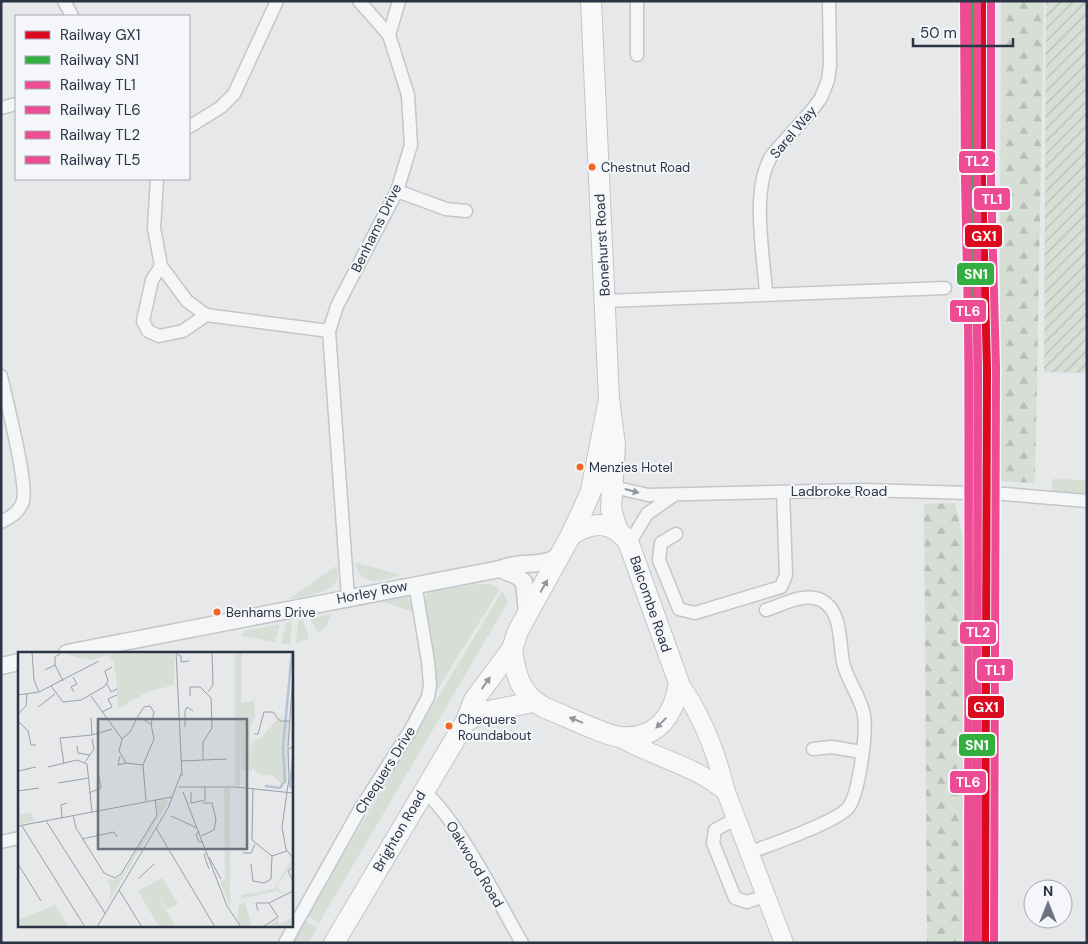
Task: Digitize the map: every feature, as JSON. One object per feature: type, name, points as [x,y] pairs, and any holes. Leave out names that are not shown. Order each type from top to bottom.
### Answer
[{"type":"main road","name":"Bonehurst Road","points":[[591,1],[609,399],[615,445],[611,509],[623,536]]},
{"type":"main road","name":"Bonehurst Road","points":[[571,535],[591,491],[609,399]]},
{"type":"main road","points":[[571,535],[580,529],[596,525],[623,536]]},
{"type":"main road","name":"Brighton Road","points":[[334,943],[422,791],[466,721],[474,700],[512,649],[527,614],[571,535]]},
{"type":"main road","name":"Balcombe Road","points":[[623,536],[679,683],[690,699],[720,769],[726,792],[751,852],[784,943]]},
{"type":"main road","points":[[466,721],[484,712],[533,702],[520,685],[514,669],[512,649]]},
{"type":"main road","name":"Balcombe Road","points":[[619,737],[636,736],[652,731],[661,724],[676,701],[679,683]]},
{"type":"main road","name":"Balcombe Road","points":[[533,702],[694,770],[711,779],[726,792]]},
{"type":"main road","points":[[694,770],[705,763],[712,750]]},
{"type":"street","points":[[64,1],[71,15]]},
{"type":"street","points":[[190,126],[221,107],[234,94],[277,1]]},
{"type":"street","name":"Benhams Drive","points":[[348,597],[329,331],[337,306],[397,191],[411,145],[408,96],[389,35],[359,1]]},
{"type":"street","points":[[389,35],[399,1]]},
{"type":"street","points":[[637,1],[637,56]]},
{"type":"street","name":"Sarel Way","points":[[766,294],[761,188],[767,163],[782,142],[821,98],[828,80],[830,65],[828,1]]},
{"type":"street","points":[[1,108],[15,104]]},
{"type":"street","points":[[157,180],[154,228],[161,266],[187,301],[206,315],[329,331]]},
{"type":"street","points":[[397,191],[446,209],[466,211]]},
{"type":"street","points":[[161,266],[152,280],[143,321],[148,331],[158,336],[183,332],[206,315]]},
{"type":"street","points":[[605,301],[945,288]]},
{"type":"street","points":[[1,376],[22,481],[23,502],[11,518],[1,522]]},
{"type":"street","name":"Ladbroke Road","points":[[591,491],[605,485],[648,495],[863,490],[1005,494],[1087,501]]},
{"type":"street","points":[[676,534],[661,543],[660,560],[679,609],[695,613],[781,587],[786,575],[783,492]]},
{"type":"street","points":[[623,536],[647,514],[674,495]]},
{"type":"street","name":"Horley Row","points":[[72,652],[500,569],[511,564],[546,564],[559,557]]},
{"type":"street","points":[[500,569],[517,576],[524,582],[527,614]]},
{"type":"street","name":"Chequers Drive","points":[[285,943],[359,811],[411,729],[428,697],[430,685],[428,661],[415,584]]},
{"type":"street","points":[[751,852],[842,814],[849,807],[858,786],[862,752],[864,716],[844,666],[840,633],[831,608],[819,599],[802,598],[766,610]]},
{"type":"street","points":[[1,666],[18,662]]},
{"type":"street","points":[[813,749],[832,747],[862,752]]},
{"type":"street","name":"Oakwood Road","points":[[422,791],[432,796],[447,816],[522,943]]},
{"type":"street","points":[[737,818],[715,830],[713,843],[716,852],[735,898],[747,902],[767,895]]},
{"type":"street","points":[[1,842],[18,838]]},
{"type":"green space","points":[[1001,1],[1044,1],[1035,483],[999,481]]},
{"type":"green space","points":[[1046,1],[1087,1],[1087,373],[1044,372]]},
{"type":"green space","points":[[1052,479],[1087,480],[1087,495],[1052,493]]},
{"type":"green space","points":[[955,503],[964,544],[963,943],[927,943],[924,504]]},
{"type":"green space","points":[[355,563],[401,575],[379,581],[368,580],[358,571]]},
{"type":"green space","points":[[336,566],[338,575],[336,582],[331,587],[314,594],[289,599]]},
{"type":"green space","points":[[477,584],[490,584],[500,589],[437,690],[424,602],[428,592]]},
{"type":"green space","points":[[502,591],[508,602],[319,923],[307,915]]},
{"type":"green space","points":[[405,596],[414,605],[414,612],[383,602]]},
{"type":"green space","points":[[331,614],[327,625],[318,633],[310,619]]},
{"type":"green space","points":[[303,620],[309,639],[296,643],[298,621]]},
{"type":"green space","points":[[292,622],[290,645],[281,643],[286,623]]},
{"type":"green space","points":[[280,624],[275,642],[242,636],[244,631]]},
{"type":"green space","points":[[304,919],[317,928],[308,943],[290,943]]},
{"type":"rail line","name":"TL6","points":[[964,1],[969,368],[968,943]]},
{"type":"rail line","name":"TL5","points":[[968,1],[969,943]]},
{"type":"rail line","name":"SN1","points":[[973,1],[973,179],[978,368],[976,943]]},
{"type":"rail line","name":"TL2","points":[[977,1],[978,943]]},
{"type":"rail line","name":"GX1","points":[[982,1],[982,179],[987,368],[985,943]]},
{"type":"rail line","name":"TL1","points":[[991,1],[991,179],[996,368],[994,943]]},
{"type":"place","name":"Chestnut Road","points":[[592,167]]},
{"type":"place","name":"Menzies Hotel","points":[[580,467]]},
{"type":"place","name":"Benhams Drive","points":[[217,612]]},
{"type":"place","name":"Chequers Roundabout","points":[[449,726]]}]
